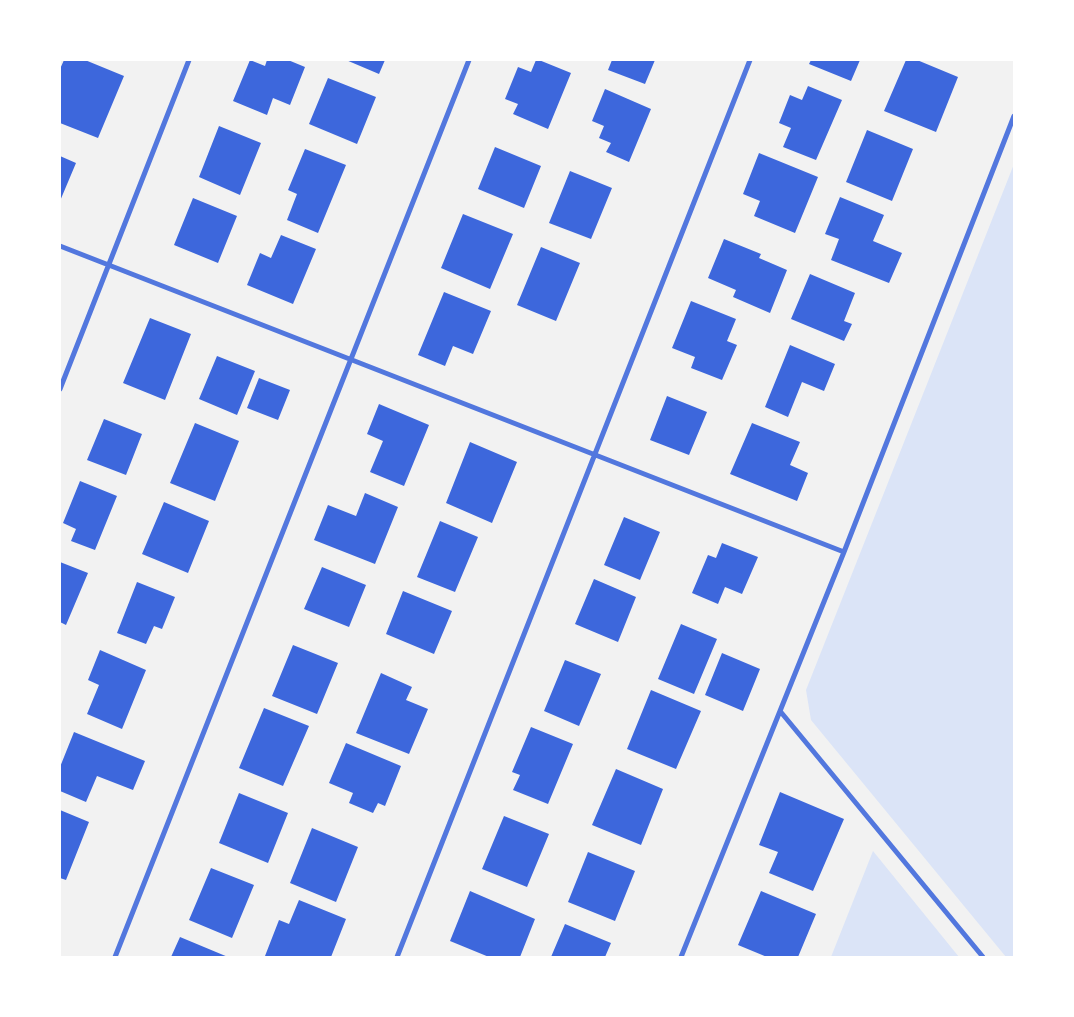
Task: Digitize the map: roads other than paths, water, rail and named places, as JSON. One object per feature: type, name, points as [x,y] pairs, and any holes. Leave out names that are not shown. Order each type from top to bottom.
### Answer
[{"type":"street","points":[[60,389],[189,60]]},
{"type":"street","points":[[114,957],[469,60]]},
{"type":"street","points":[[398,957],[750,60]]},
{"type":"street","points":[[681,957],[844,552],[1014,116]]},
{"type":"street","points":[[60,246],[844,552]]},
{"type":"street","points":[[780,711],[983,957]]}]
